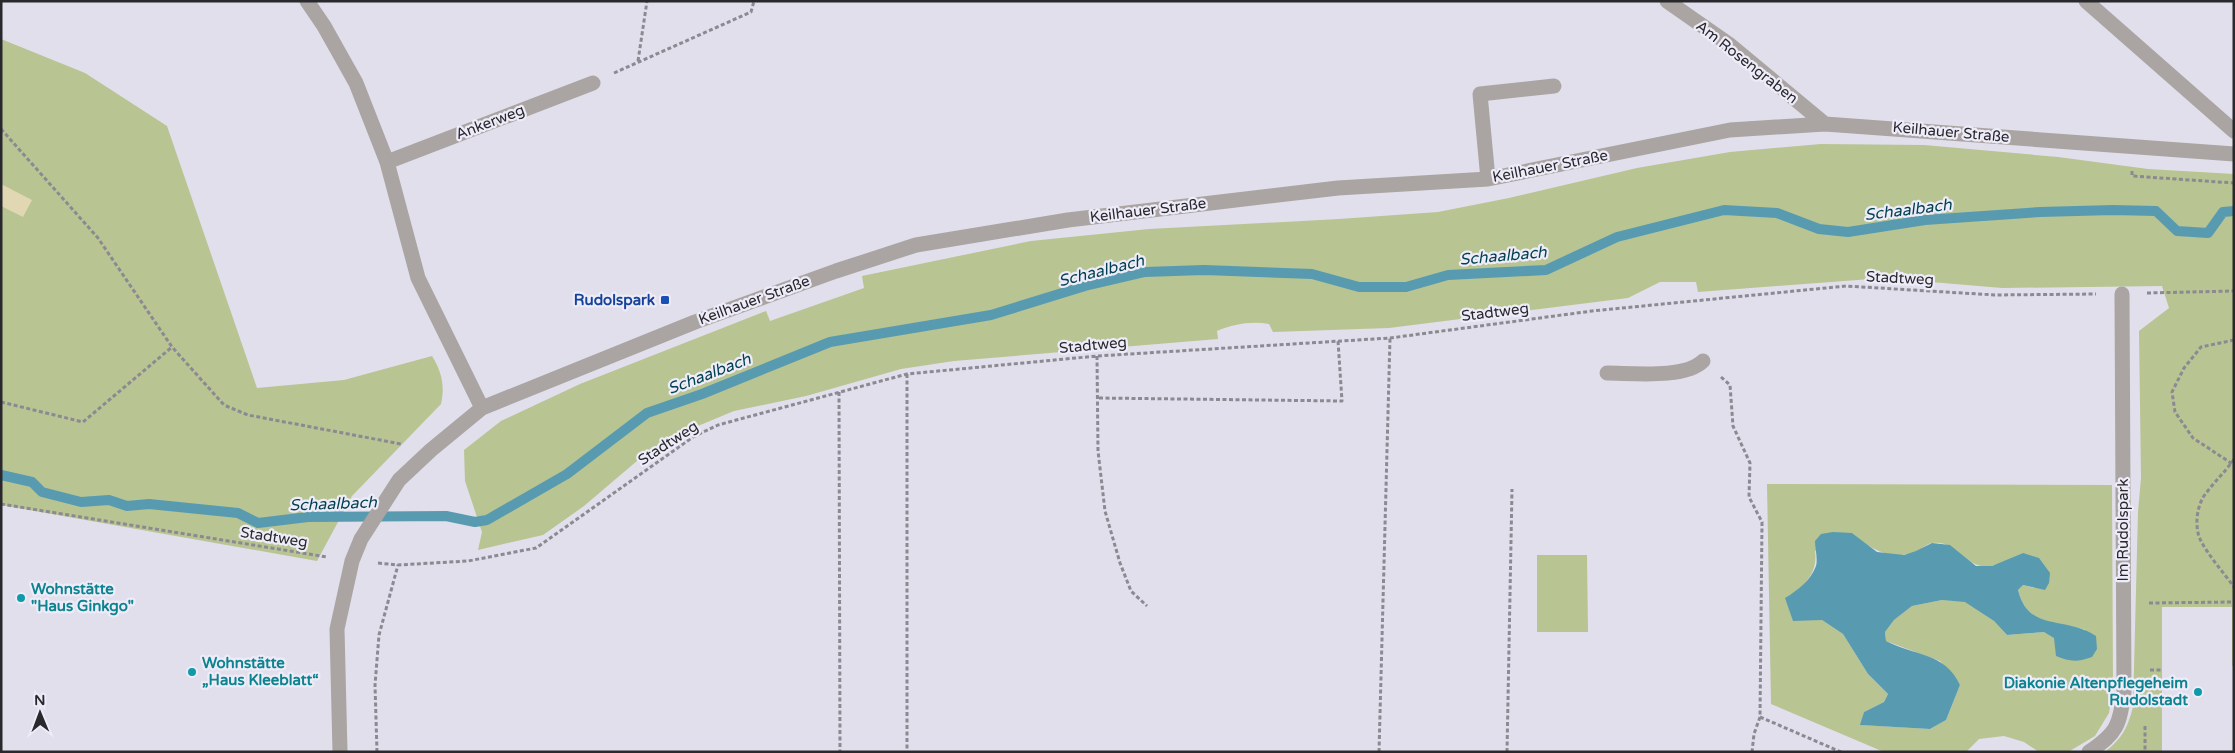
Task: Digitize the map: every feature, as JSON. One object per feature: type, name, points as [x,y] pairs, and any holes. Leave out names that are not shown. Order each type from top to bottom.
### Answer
[{"type":"street","points":[[306,1],[324,26],[356,83],[387,162],[418,278],[482,408]]},
{"type":"street","name":"Am Rosengraben","points":[[1667,1],[1730,45],[1825,124]]},
{"type":"street","points":[[2086,1],[2234,132]]},
{"type":"street","name":"Ankerweg","points":[[387,162],[593,83]]},
{"type":"street","points":[[1488,179],[1480,94],[1554,86]]},
{"type":"street","name":"Keilhauer Straße","points":[[340,752],[337,629],[352,561],[361,539],[399,480],[431,450],[482,408],[695,322],[836,270],[916,246],[1068,220],[1338,188],[1488,179],[1730,130],[1825,124],[2234,154]]},
{"type":"street","name":"Im Rudolspark","points":[[2089,752],[2110,738],[2120,718],[2124,692],[2122,294]]},
{"type":"street","points":[[1607,373],[1684,371],[1697,366],[1703,360]]},
{"type":"path","points":[[638,62],[647,1]]},
{"type":"path","points":[[593,83],[751,12],[754,1]]},
{"type":"path","points":[[1,129],[98,238],[172,347],[224,405],[248,415],[431,450]]},
{"type":"path","name":"Stadtweg","points":[[1,504],[352,561],[398,565],[468,561],[536,548],[693,436],[718,424],[906,374],[1097,356],[1390,338],[1592,311],[1846,286],[1995,295],[2234,291]]},
{"type":"path","points":[[1379,752],[1390,338]]},
{"type":"path","points":[[2234,340],[2200,347],[2184,368],[2172,392],[2175,412],[2193,438],[2233,462],[2206,493],[2200,506],[2197,521],[2200,539],[2234,586]]},
{"type":"path","points":[[1099,398],[1342,401],[1338,341]]},
{"type":"path","points":[[1,402],[83,422],[172,347]]},
{"type":"path","points":[[1097,356],[1099,398],[1098,451],[1105,511],[1120,563],[1131,591],[1147,606]]},
{"type":"path","points":[[1703,360],[1730,386],[1732,426],[1750,462],[1749,497],[1762,522],[1760,716],[1754,734],[1752,752]]},
{"type":"path","points":[[906,374],[907,752]]},
{"type":"path","points":[[839,392],[840,752]]},
{"type":"path","points":[[1507,752],[1512,489]]},
{"type":"path","points":[[377,752],[375,685],[379,635],[398,565]]},
{"type":"path","points":[[2144,603],[2234,602]]},
{"type":"path","points":[[2145,670],[2162,670]]},
{"type":"path","points":[[1760,716],[1841,752]]},
{"type":"path","points":[[2145,724],[2145,752]]},
{"type":"green space","points":[[1,39],[85,73],[167,126],[257,388],[344,380],[432,356],[442,379],[441,404],[352,496],[317,561],[1,505]]},
{"type":"green space","points":[[1821,144],[1924,145],[2058,157],[2148,169],[2234,174],[2234,666],[2232,666],[2232,607],[2162,607],[2162,752],[2105,752],[2124,732],[2133,707],[2138,512],[2141,478],[2139,331],[2169,308],[2162,286],[2002,288],[1884,278],[1698,292],[1696,282],[1660,282],[1628,298],[1389,328],[1273,332],[1269,324],[1249,323],[1217,331],[1218,339],[954,361],[901,369],[806,396],[734,411],[693,428],[651,449],[584,506],[543,535],[478,550],[482,532],[465,481],[464,450],[501,421],[580,384],[766,311],[770,321],[864,288],[862,276],[1031,241],[1149,229],[1438,212],[1509,198],[1637,168],[1730,152]]},
{"type":"green space","points":[[1767,484],[2112,485],[2113,686],[2109,713],[2095,736],[2068,752],[2039,752],[2024,742],[2004,736],[1979,739],[1966,752],[1884,752],[1771,704]],"holes":[[[1852,533],[1866,544],[1881,552],[1897,555],[1915,552],[1932,543],[1949,545],[1974,564],[1982,566],[1999,564],[2023,553],[2034,588],[2023,585],[2018,590],[2022,602],[2028,611],[2035,617],[2053,623],[2086,630],[2055,648],[2055,638],[2045,632],[2007,635],[1994,621],[1965,601],[1942,600],[1912,606],[1894,620],[1885,632],[1886,641],[1940,661],[1960,685],[1946,720],[1930,729],[1861,725],[1864,712],[1884,702],[1888,694],[1868,674],[1843,634],[1822,620],[1793,620],[1786,598],[1799,589],[1812,573],[1815,551]]]},
{"type":"green space","points":[[1537,555],[1587,555],[1588,632],[1537,632]]},
{"type":"sand","points":[[1,184],[32,200],[23,217],[1,206]]},
{"type":"water","points":[[1833,532],[1852,533],[1877,552],[1904,555],[1932,543],[1950,545],[1976,566],[1992,566],[2023,553],[2039,558],[2050,573],[2049,583],[2045,590],[2023,585],[2018,590],[2023,603],[2030,612],[2039,618],[2084,630],[2096,636],[2097,649],[2092,657],[2074,661],[2056,656],[2054,638],[2044,632],[2007,635],[1994,621],[1965,602],[1942,600],[1912,606],[1894,620],[1885,632],[1886,641],[1928,656],[1946,666],[1954,674],[1960,685],[1946,720],[1930,729],[1860,725],[1864,712],[1884,702],[1888,694],[1868,674],[1843,634],[1822,620],[1793,621],[1785,598],[1804,584],[1814,571],[1817,560],[1815,541],[1821,534]]},
{"type":"waterway","name":"Schaalbach","points":[[1,475],[32,482],[42,492],[81,502],[109,500],[127,506],[149,504],[238,513],[258,523],[308,517],[446,516],[475,522],[487,520],[567,474],[647,413],[702,394],[830,342],[991,315],[1085,286],[1145,272],[1204,270],[1312,274],[1359,287],[1406,287],[1448,275],[1546,270],[1617,237],[1724,210],[1777,213],[1819,229],[1848,232],[1925,220],[2040,212],[2156,211],[2177,231],[2208,233],[2223,212],[2234,211]]},
{"type":"place","name":"Rudolspark","points":[[665,300]]},
{"type":"place","name":"Wohnstätte \"Haus Ginkgo\"","points":[[21,598]]},
{"type":"place","name":"Wohnstätte „Haus Kleeblatt“","points":[[192,672]]},
{"type":"place","name":"Diakonie Altenpflegeheim Rudolstadt","points":[[2198,692]]}]
